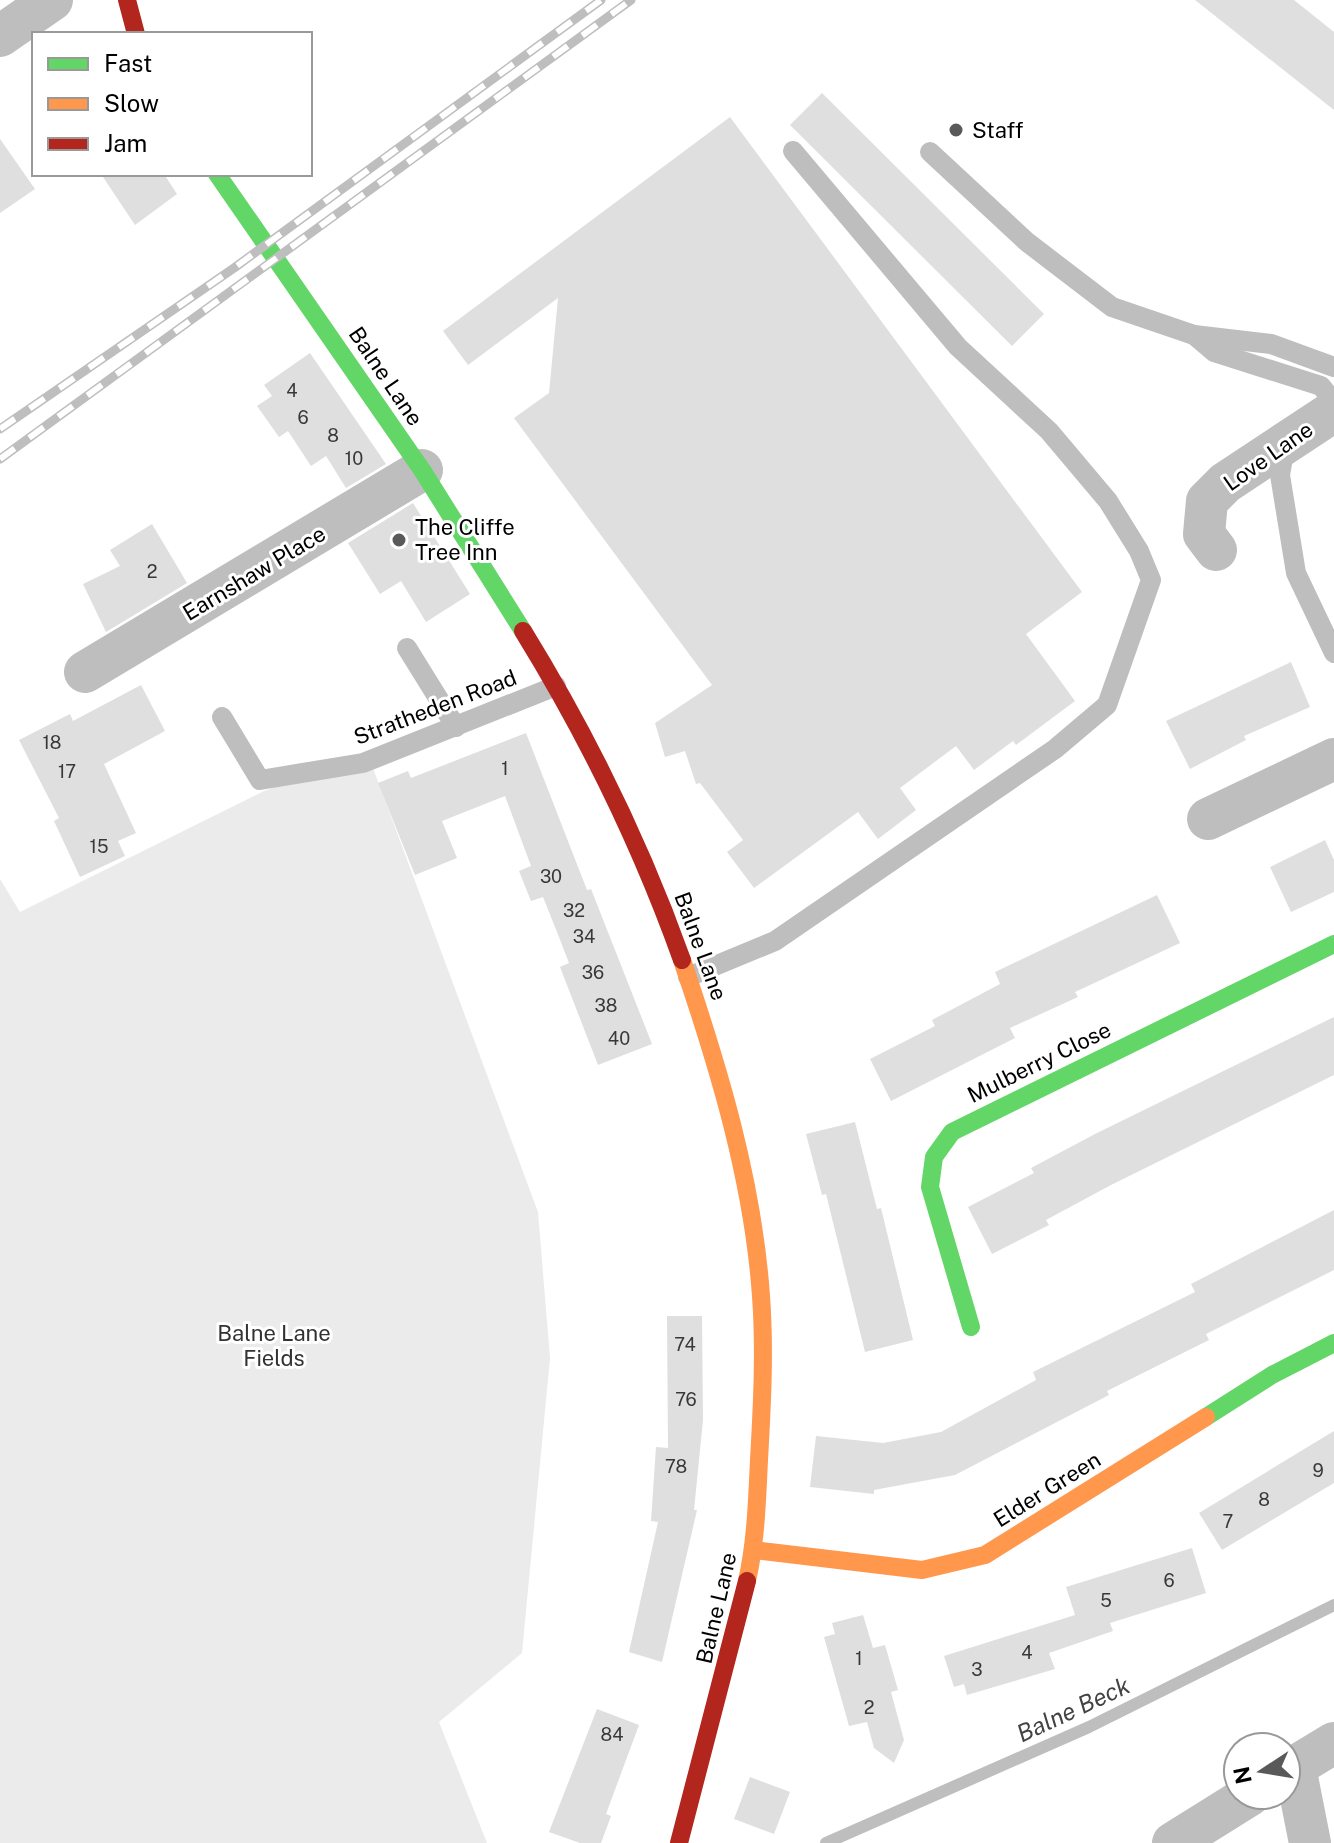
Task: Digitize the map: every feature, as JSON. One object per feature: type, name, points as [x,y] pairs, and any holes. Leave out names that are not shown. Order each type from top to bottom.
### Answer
[{"type":"street","points":[[0,36],[52,0]]},
{"type":"street","points":[[127,0],[135,32]]},
{"type":"street","name":"Balne Lane","points":[[218,176],[422,470],[556,686],[624,815],[688,977],[715,1057],[741,1164],[761,1296],[761,1432],[754,1550],[732,1649],[679,1843]]},
{"type":"street","name":"Love Lane","points":[[1216,550],[1204,534],[1207,501],[1225,483],[1334,411]]},
{"type":"street","name":"Earnshaw Place","points":[[85,672],[422,470]]},
{"type":"street","points":[[1208,819],[1334,759]]},
{"type":"street","name":"Mulberry Close","points":[[971,1327],[930,1187],[934,1157],[952,1132],[1334,944]]},
{"type":"street","name":"Elder Green","points":[[754,1550],[922,1570],[985,1555],[1272,1375],[1334,1343]]},
{"type":"street","points":[[1302,1763],[1334,1743]]},
{"type":"street","points":[[1173,1843],[1224,1811]]},
{"type":"street","points":[[1301,1811],[1310,1843]]},
{"type":"lane","points":[[688,977],[775,941],[1055,749],[1107,705],[1151,580],[1139,551],[1108,501],[1049,431],[958,347],[793,151]]},
{"type":"lane","points":[[930,152],[1027,242],[1112,307],[1194,335],[1271,344],[1334,367]]},
{"type":"lane","points":[[1194,335],[1214,352],[1321,386],[1334,402]]},
{"type":"lane","points":[[1286,442],[1280,475],[1296,573],[1334,653]]},
{"type":"lane","points":[[407,648],[456,727]]},
{"type":"lane","name":"Stratheden Road","points":[[222,717],[260,780],[363,763],[556,686]]},
{"type":"green space","name":"Balne Lane Fields","points":[[367,752],[538,1212],[550,1358],[522,1653],[439,1722],[487,1843],[0,1843],[0,879],[20,912],[262,792]]},
{"type":"building","points":[[1195,0],[1294,0],[1334,32],[1334,110]]},
{"type":"building","points":[[822,93],[1044,314],[1012,346],[790,125]]},
{"type":"building","points":[[730,117],[1082,592],[1026,634],[1075,701],[1016,745],[1013,741],[974,770],[956,746],[900,788],[916,810],[878,839],[858,812],[754,888],[727,852],[743,840],[700,783],[696,784],[685,751],[665,757],[655,723],[712,685],[514,418],[549,393],[558,298],[468,365],[443,331]]},
{"type":"building","points":[[0,139],[35,189],[0,213]]},
{"type":"building","points":[[102,176],[165,176],[177,194],[135,225]]},
{"type":"building","points":[[310,353],[386,464],[346,488],[326,456],[311,466],[288,431],[279,437],[257,406],[272,396],[264,385]]},
{"type":"building","points":[[413,503],[470,594],[426,622],[401,581],[380,594],[348,543]]},
{"type":"building","points":[[152,524],[187,583],[106,632],[83,584],[120,566],[110,550]]},
{"type":"building","points":[[1291,662],[1310,707],[1244,736],[1246,740],[1190,769],[1166,721]]},
{"type":"building","points":[[141,685],[165,731],[104,764],[136,833],[118,841],[125,856],[80,877],[54,821],[59,818],[19,740],[70,714],[73,721]]},
{"type":"building","points":[[526,733],[587,890],[591,889],[652,1044],[598,1065],[560,967],[569,963],[543,897],[531,901],[519,871],[531,866],[505,796],[442,821],[457,858],[415,875],[378,783],[408,771],[411,778]]},
{"type":"building","points":[[1325,840],[1334,860],[1334,892],[1291,912],[1270,867]]},
{"type":"building","points":[[1157,895],[1180,943],[1075,992],[1078,997],[1010,1028],[1015,1038],[891,1101],[870,1059],[935,1026],[932,1020],[1000,984],[995,972]]},
{"type":"building","points":[[1334,1017],[1334,1075],[1111,1185],[1046,1220],[1049,1225],[992,1254],[968,1207],[1034,1173],[1031,1168],[1095,1134]]},
{"type":"building","points":[[855,1122],[877,1209],[881,1208],[913,1340],[865,1352],[826,1194],[822,1195],[806,1134]]},
{"type":"building","points":[[1334,1210],[1334,1270],[1206,1334],[1209,1340],[1107,1391],[1109,1395],[955,1475],[874,1490],[874,1494],[810,1487],[816,1436],[883,1443],[941,1432],[1036,1380],[1033,1372],[1195,1292],[1191,1284]]},
{"type":"building","points":[[667,1316],[702,1316],[703,1420],[694,1510],[697,1510],[662,1662],[629,1652],[658,1522],[651,1521],[656,1447],[668,1448]]},
{"type":"building","points":[[1334,1431],[1334,1483],[1222,1550],[1199,1513]]},
{"type":"building","points":[[1192,1548],[1206,1593],[1110,1623],[1113,1631],[1049,1653],[1055,1669],[967,1695],[964,1684],[954,1687],[944,1656],[1075,1615],[1066,1587]]},
{"type":"building","points":[[863,1615],[873,1648],[885,1645],[898,1690],[891,1692],[904,1740],[894,1763],[874,1748],[867,1722],[849,1726],[824,1637],[835,1634],[832,1623]]},
{"type":"building","points":[[597,1709],[639,1725],[606,1814],[611,1816],[601,1843],[580,1843],[549,1832]]},
{"type":"building","points":[[750,1777],[790,1792],[774,1834],[734,1819]]},
{"type":"waterway","name":"Balne Beck","points":[[826,1843],[1089,1727],[1334,1605]]},
{"type":"railway","points":[[0,429],[234,268],[601,0]]},
{"type":"railway","points":[[0,459],[631,0]]},
{"type":"traffic: fast","points":[[218,176],[422,470],[523,631]]},
{"type":"traffic: fast","points":[[971,1327],[930,1187],[934,1157],[952,1132],[1334,944]]},
{"type":"traffic: fast","points":[[1206,1417],[1272,1375],[1334,1343]]},
{"type":"traffic: slow","points":[[682,960],[732,1126],[757,1253],[762,1316],[762,1399],[756,1521],[747,1581]]},
{"type":"traffic: slow","points":[[754,1550],[922,1570],[985,1555],[1206,1417]]},
{"type":"traffic: jam","points":[[127,0],[135,32]]},
{"type":"traffic: jam","points":[[523,631],[611,791],[649,875],[682,960]]},
{"type":"traffic: jam","points":[[679,1843],[747,1581]]},
{"type":"place","name":"Staff","points":[[956,130]]},
{"type":"place","name":"The Cliffe Tree Inn","points":[[399,540]]}]
